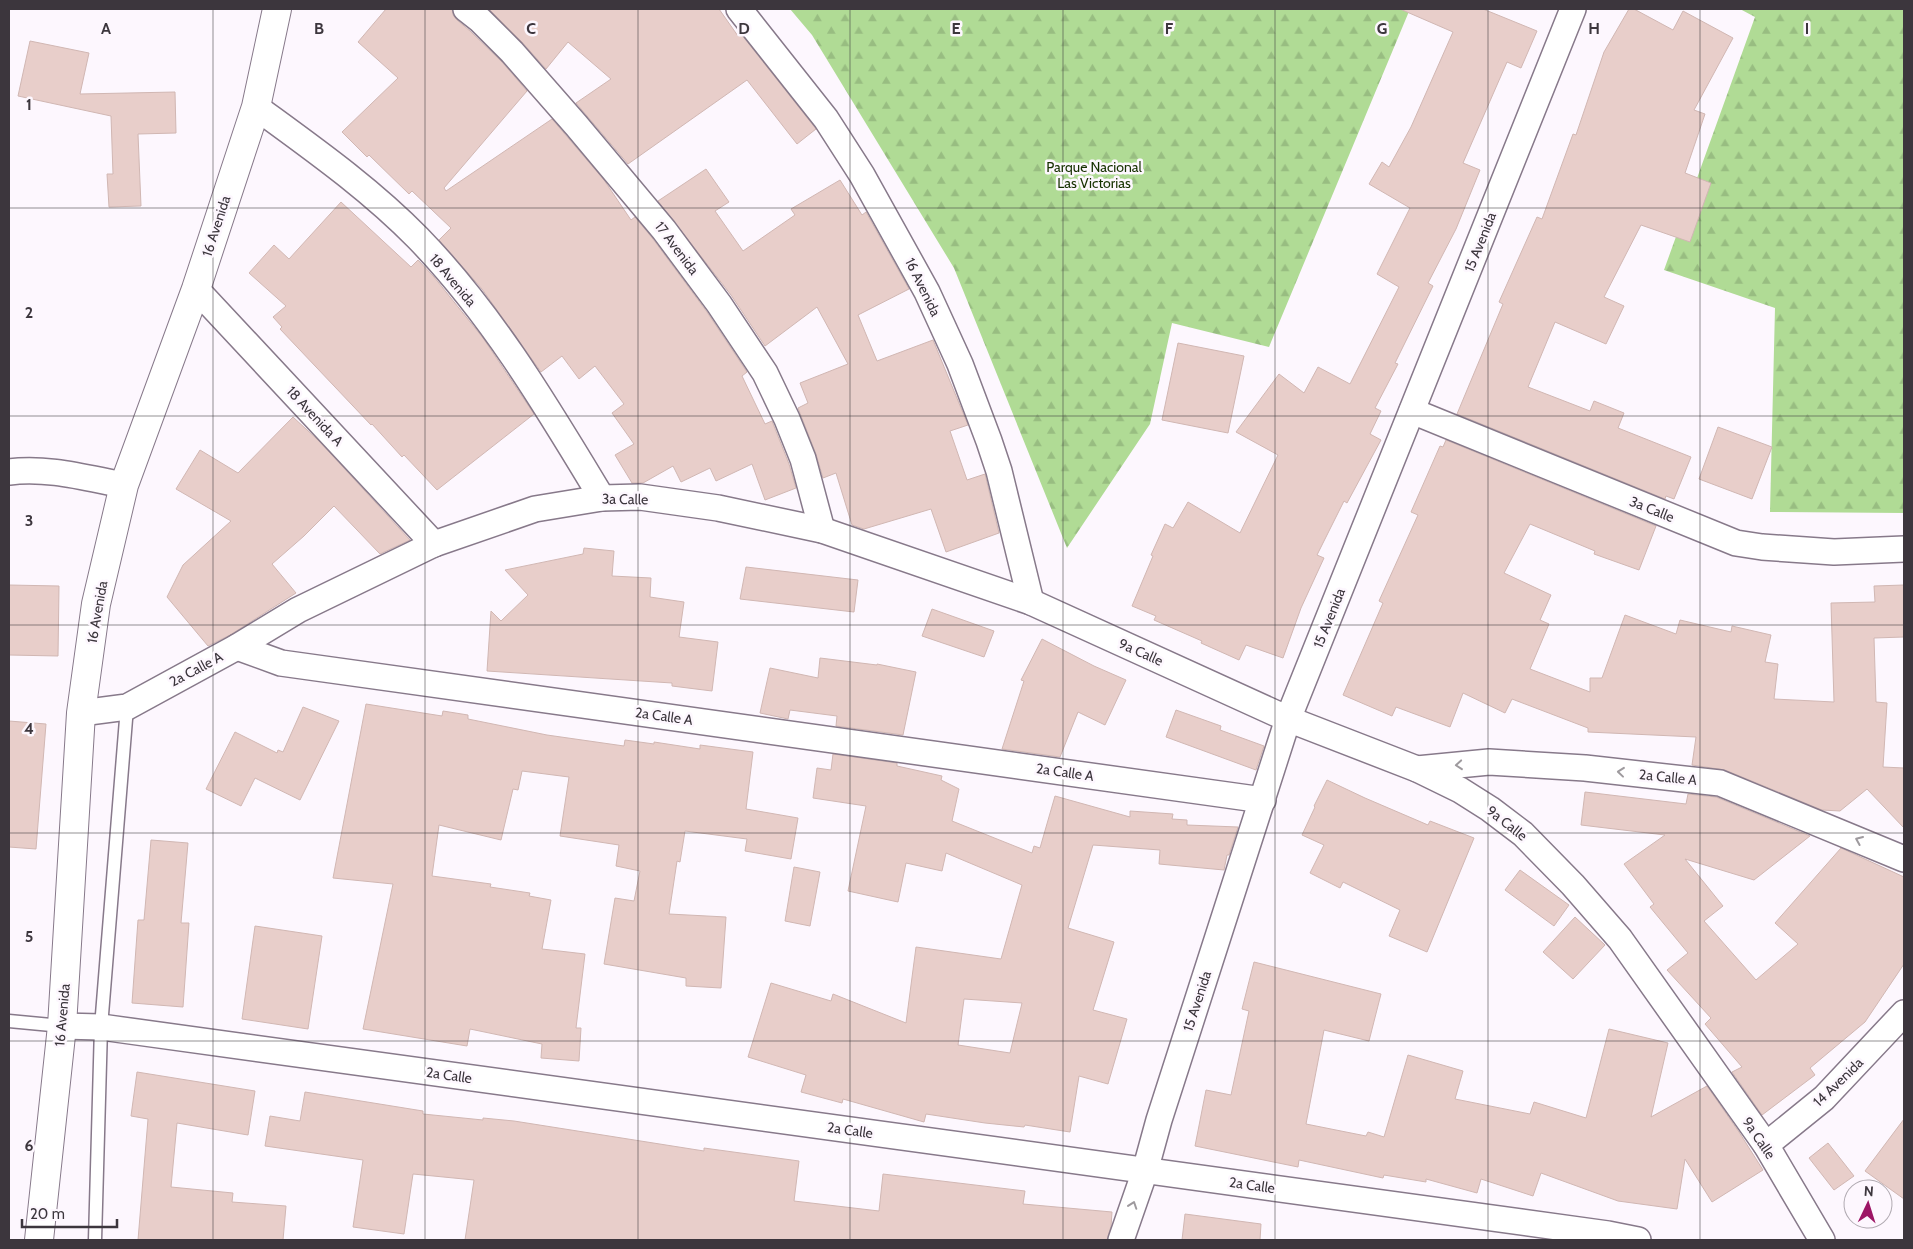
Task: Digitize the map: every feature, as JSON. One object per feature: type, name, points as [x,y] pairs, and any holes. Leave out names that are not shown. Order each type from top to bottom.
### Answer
[{"type":"main road","name":"16 Avenida","points":[[39,1240],[62,1026],[81,713],[96,604],[124,485],[196,289],[256,107],[278,9]]},
{"type":"street","name":"17 Avenida","points":[[466,9],[480,20],[512,52],[576,125],[664,230],[719,304],[765,373],[787,419],[803,459],[822,530]]},
{"type":"street","name":"16 Avenida","points":[[739,9],[826,119],[862,175],[927,292],[960,364],[989,441],[999,471],[1031,602]]},
{"type":"street","name":"15 Avenida","points":[[1121,1240],[1288,719],[1573,9]]},
{"type":"street","name":"18 Avenida","points":[[256,107],[341,170],[379,201],[430,252],[460,286],[504,344],[549,410],[602,498]]},
{"type":"street","name":"18 Avenida A","points":[[196,289],[434,544]]},
{"type":"street","name":"3a Calle","points":[[1412,411],[1736,543],[1762,547],[1834,552],[1904,549]]},
{"type":"street","points":[[9,472],[24,470],[55,472],[124,485]]},
{"type":"street","name":"3a Calle","points":[[237,647],[298,610],[434,544],[535,509],[602,498],[640,497],[718,508],[822,530],[1031,602]]},
{"type":"street","name":"9a Calle","points":[[1031,602],[1288,719],[1417,769],[1460,790],[1490,809],[1523,834],[1573,885],[1620,939],[1766,1145],[1822,1240]]},
{"type":"street","name":"2a Calle A","points":[[81,713],[126,707],[237,647],[281,663],[1262,800]]},
{"type":"street","name":"2a Calle A","points":[[1417,769],[1489,762],[1585,768],[1720,783],[1904,859]]},
{"type":"street","name":"14 Avenida","points":[[1766,1145],[1824,1098],[1904,1013]]},
{"type":"street","name":"2a Calle","points":[[62,1026],[101,1027],[1608,1234],[1638,1240]]},
{"type":"lane","points":[[95,1240],[101,1027],[126,707]]},
{"type":"lane","points":[[9,1021],[62,1026]]},
{"type":"green space","name":"Parque Nacional Las Victorias","points":[[790,9],[1410,9],[1269,347],[1172,323],[1150,424],[1067,548],[954,268],[812,35]]},
{"type":"green space","points":[[1740,9],[1904,9],[1904,513],[1770,512],[1775,308],[1664,270],[1755,17]]},
{"type":"building","points":[[386,9],[452,9],[453,15],[457,20],[502,62],[527,91],[444,188],[446,191],[552,119],[604,180],[631,220],[635,217],[653,239],[707,312],[747,372],[742,376],[765,424],[772,421],[789,464],[796,488],[765,500],[752,464],[716,481],[710,468],[681,482],[673,466],[643,483],[632,483],[615,455],[634,444],[612,413],[624,404],[595,366],[579,379],[562,356],[541,372],[482,289],[439,240],[451,228],[412,191],[409,194],[342,132],[398,78],[358,42]]},
{"type":"building","points":[[489,9],[719,9],[738,36],[741,34],[816,129],[797,144],[747,80],[628,164],[576,103],[611,79],[568,42],[546,69]]},
{"type":"building","points":[[1400,9],[1483,9],[1537,31],[1521,68],[1507,62],[1463,163],[1480,170],[1456,229],[1428,283],[1433,286],[1395,363],[1398,364],[1375,408],[1381,411],[1370,434],[1381,440],[1347,503],[1344,501],[1317,555],[1324,558],[1301,608],[1283,658],[1246,645],[1239,660],[1154,620],[1156,616],[1132,606],[1165,524],[1173,528],[1188,502],[1240,533],[1278,455],[1236,432],[1279,374],[1304,393],[1318,367],[1350,384],[1399,287],[1377,274],[1410,208],[1369,184],[1382,162],[1389,167],[1411,127],[1453,32]]},
{"type":"building","points":[[1629,9],[1634,9],[1673,30],[1683,11],[1733,38],[1694,110],[1705,114],[1685,173],[1711,183],[1690,242],[1641,225],[1604,297],[1624,306],[1606,344],[1555,322],[1528,387],[1590,411],[1594,401],[1624,413],[1618,428],[1691,457],[1674,499],[1666,496],[1665,499],[1457,414],[1503,304],[1499,302],[1537,217],[1542,219],[1573,134],[1576,135],[1604,52]]},
{"type":"building","points":[[30,41],[89,53],[80,94],[175,92],[176,133],[138,134],[141,206],[109,207],[107,174],[113,174],[111,116],[18,96]]},
{"type":"building","points":[[706,169],[729,202],[715,211],[743,251],[795,215],[791,209],[840,180],[862,215],[866,212],[909,289],[858,315],[877,361],[933,340],[968,425],[950,431],[967,480],[985,474],[999,533],[946,552],[931,509],[864,529],[852,525],[836,473],[823,478],[798,408],[808,403],[800,383],[848,364],[817,307],[765,346],[731,295],[658,201]]},
{"type":"building","points":[[341,202],[411,267],[418,260],[434,277],[483,338],[534,414],[437,490],[404,455],[402,457],[280,329],[282,327],[273,317],[286,306],[249,273],[274,245],[289,259]]},
{"type":"building","points":[[1178,343],[1244,356],[1228,433],[1162,420]]},
{"type":"building","points":[[293,417],[319,441],[410,540],[380,554],[334,506],[272,564],[296,593],[230,635],[208,646],[167,597],[183,565],[231,521],[176,489],[200,450],[238,473]]},
{"type":"building","points":[[1718,427],[1772,447],[1752,499],[1699,479]]},
{"type":"building","points":[[1446,440],[1656,526],[1639,570],[1594,554],[1595,551],[1530,524],[1504,573],[1551,595],[1540,620],[1549,624],[1530,669],[1590,692],[1590,678],[1602,678],[1625,615],[1676,634],[1680,620],[1731,632],[1732,626],[1771,635],[1765,662],[1778,664],[1774,699],[1834,702],[1831,603],[1875,602],[1874,586],[1904,585],[1904,637],[1874,638],[1876,702],[1887,703],[1883,767],[1904,768],[1904,828],[1867,789],[1840,811],[1822,810],[1725,770],[1692,765],[1696,737],[1588,732],[1588,728],[1512,699],[1505,713],[1463,693],[1450,727],[1396,707],[1392,716],[1343,695],[1383,603],[1379,601],[1418,515],[1411,512],[1440,446],[1443,447]]},
{"type":"building","points":[[584,548],[614,551],[612,576],[651,578],[650,597],[684,602],[679,637],[718,642],[712,691],[672,686],[672,683],[487,671],[491,611],[501,621],[528,595],[505,570],[583,554]]},
{"type":"building","points":[[746,567],[858,580],[854,612],[740,599]]},
{"type":"building","points":[[9,585],[59,586],[58,656],[9,655]]},
{"type":"building","points":[[932,609],[994,631],[984,657],[922,636]]},
{"type":"building","points":[[1042,639],[1126,680],[1105,725],[1078,712],[1060,757],[1002,749],[1024,681],[1021,680]]},
{"type":"building","points":[[820,658],[877,664],[916,672],[903,735],[836,726],[837,716],[790,710],[788,719],[760,713],[770,668],[818,678]]},
{"type":"building","points":[[366,704],[442,716],[443,711],[468,715],[468,719],[547,735],[624,746],[625,740],[700,749],[700,745],[753,752],[746,809],[798,818],[791,859],[745,851],[747,839],[685,831],[680,862],[677,861],[669,914],[726,917],[721,988],[686,986],[686,978],[604,964],[615,898],[634,901],[640,871],[616,866],[619,845],[560,836],[569,777],[522,771],[518,790],[513,789],[501,840],[439,825],[432,876],[491,884],[490,887],[530,893],[529,896],[551,900],[542,949],[585,954],[576,1028],[581,1028],[579,1061],[541,1058],[542,1044],[470,1029],[467,1046],[363,1029],[393,884],[333,878]]},
{"type":"building","points":[[303,707],[339,721],[300,800],[255,778],[241,806],[206,789],[235,732],[277,753],[278,750],[283,752]]},
{"type":"building","points":[[1176,710],[1221,726],[1220,730],[1264,746],[1256,770],[1166,737]]},
{"type":"building","points":[[9,721],[46,724],[36,849],[9,847]]},
{"type":"building","points":[[833,754],[897,763],[897,766],[942,776],[941,780],[959,789],[952,821],[1032,853],[1034,846],[1040,848],[1055,796],[1130,817],[1130,811],[1173,814],[1172,819],[1187,820],[1187,825],[1238,827],[1229,855],[1227,855],[1224,870],[1159,864],[1160,850],[1093,845],[1068,928],[1114,942],[1093,1010],[1127,1019],[1108,1084],[1079,1076],[1070,1132],[1025,1125],[1024,1127],[985,1123],[926,1114],[924,1122],[843,1099],[842,1103],[801,1092],[806,1075],[748,1057],[771,983],[831,1001],[833,994],[906,1023],[916,947],[1001,959],[1022,885],[946,853],[942,871],[906,863],[898,902],[848,891],[866,806],[813,798],[817,768],[831,770]],"holes":[[[964,999],[1022,1003],[1010,1053],[958,1045]]]},
{"type":"building","points":[[1327,780],[1428,825],[1430,821],[1474,838],[1427,952],[1389,936],[1400,910],[1343,882],[1340,888],[1310,873],[1324,845],[1302,835]]},
{"type":"building","points":[[1585,792],[1686,804],[1688,794],[1716,797],[1810,836],[1754,880],[1685,859],[1723,906],[1704,921],[1756,980],[1798,944],[1775,923],[1841,848],[1904,877],[1904,964],[1865,1022],[1810,1068],[1815,1075],[1762,1115],[1732,1072],[1742,1067],[1705,1024],[1711,1018],[1667,970],[1688,953],[1650,907],[1654,904],[1624,864],[1665,835],[1581,825]]},
{"type":"building","points":[[151,840],[188,843],[181,923],[189,923],[183,1007],[132,1003],[138,920],[144,920]]},
{"type":"building","points":[[794,867],[820,872],[810,926],[785,921]]},
{"type":"building","points":[[1520,870],[1569,905],[1554,926],[1505,890]]},
{"type":"building","points":[[1575,917],[1605,945],[1573,979],[1543,952]]},
{"type":"building","points":[[255,926],[322,936],[308,1029],[242,1019]]},
{"type":"building","points":[[1254,962],[1381,994],[1369,1041],[1324,1030],[1306,1124],[1366,1136],[1368,1132],[1384,1137],[1408,1055],[1463,1071],[1455,1099],[1530,1114],[1534,1102],[1586,1118],[1609,1029],[1668,1043],[1651,1117],[1707,1086],[1763,1170],[1712,1202],[1685,1159],[1677,1209],[1618,1201],[1541,1173],[1533,1196],[1481,1179],[1477,1193],[1426,1179],[1426,1182],[1384,1175],[1383,1178],[1299,1160],[1298,1167],[1195,1146],[1206,1090],[1231,1095],[1249,1011],[1242,1009]]},
{"type":"building","points":[[137,1072],[255,1091],[248,1135],[177,1123],[171,1187],[233,1193],[232,1202],[286,1206],[283,1240],[138,1240],[148,1119],[131,1116]]},
{"type":"building","points":[[305,1092],[423,1111],[423,1114],[514,1121],[704,1151],[704,1148],[799,1161],[794,1201],[879,1211],[883,1174],[1025,1191],[1023,1204],[1112,1212],[1111,1226],[1107,1240],[465,1240],[474,1180],[413,1174],[404,1234],[353,1227],[363,1160],[265,1146],[270,1116],[300,1121]]},
{"type":"building","points":[[1904,1119],[1904,1199],[1893,1191],[1893,1179],[1876,1179],[1865,1171]]},
{"type":"building","points":[[1828,1143],[1854,1176],[1850,1179],[1843,1179],[1843,1184],[1834,1190],[1809,1158]]},
{"type":"building","points":[[1185,1214],[1261,1224],[1260,1240],[1182,1240]]}]
